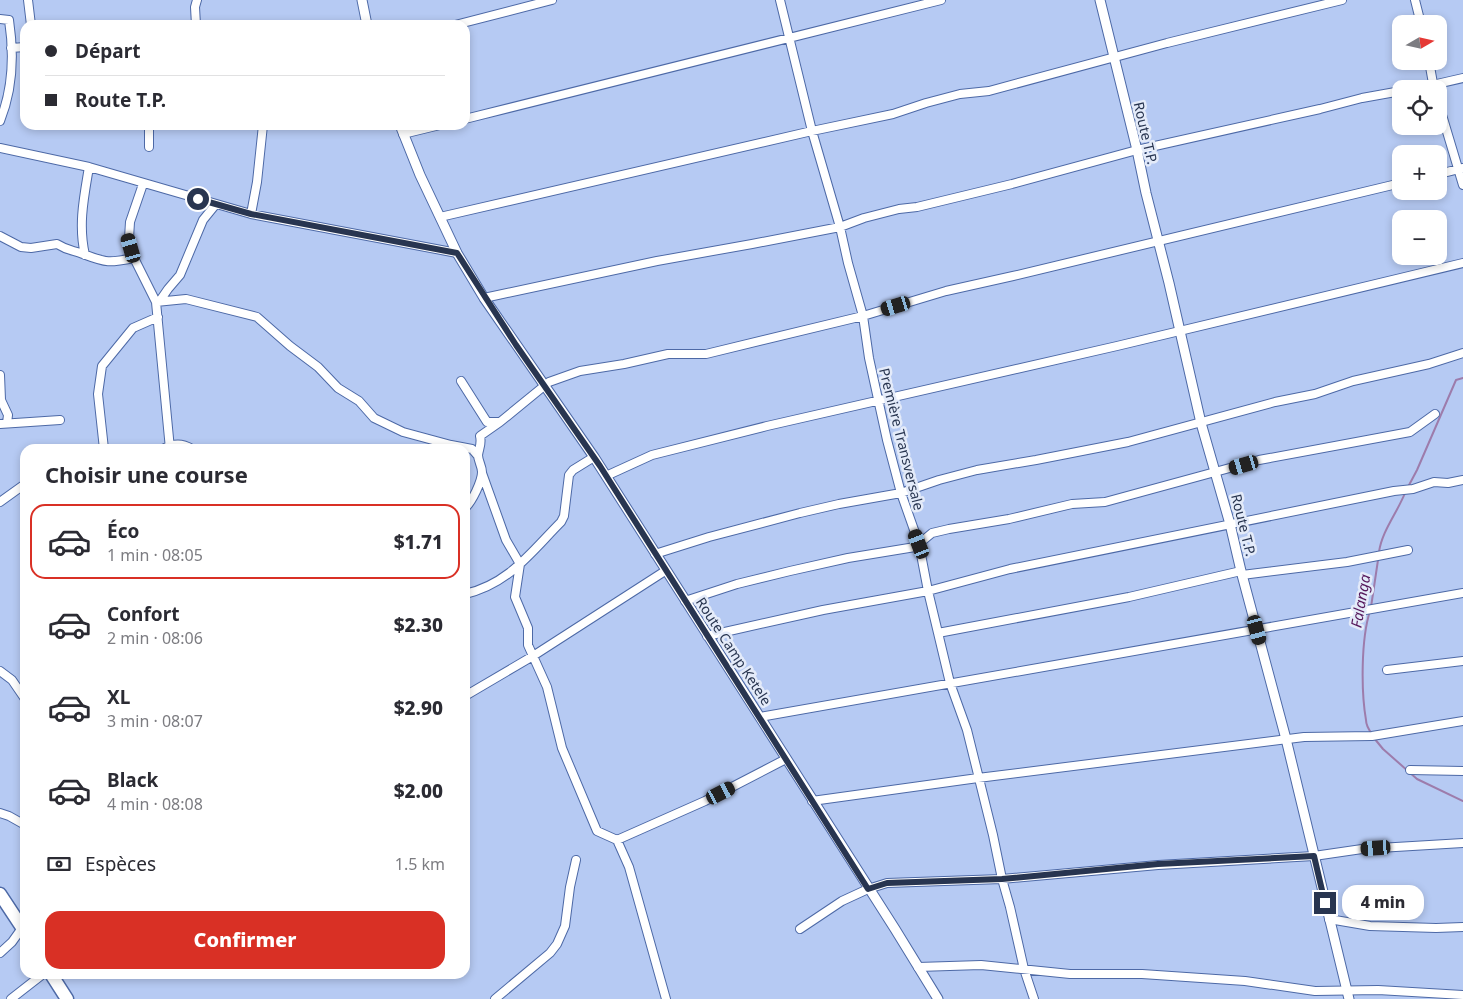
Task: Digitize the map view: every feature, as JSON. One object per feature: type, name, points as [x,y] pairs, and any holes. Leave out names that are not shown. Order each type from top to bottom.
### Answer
[{"type":"highway","points":[[0,894],[20,924]]},
{"type":"highway","points":[[55,979],[68,999]]},
{"type":"street","points":[[28,0],[31,20]]},
{"type":"street","points":[[196,20],[195,7],[197,0]]},
{"type":"street","points":[[362,0],[365,20]]},
{"type":"street","points":[[470,21],[552,0]]},
{"type":"street","name":"Première Transversale","points":[[780,0],[812,131],[840,226],[863,316],[869,358],[887,440],[901,493],[919,544],[950,683],[967,730],[1024,968],[1034,999]]},
{"type":"street","points":[[470,118],[941,0]]},
{"type":"street","name":"Route T.P.","points":[[1100,0],[1201,423],[1230,524],[1286,740],[1348,995]]},
{"type":"street","points":[[440,217],[893,114],[960,94],[989,91],[1114,57],[1342,0]]},
{"type":"street","points":[[1415,0],[1419,15]]},
{"type":"street","points":[[0,19],[9,20],[12,77],[0,121]]},
{"type":"street","points":[[11,48],[20,47]]},
{"type":"street","points":[[1447,83],[1463,78]]},
{"type":"street","points":[[484,298],[657,261],[840,226],[899,209],[917,207],[1020,182],[1137,150],[1392,93]]},
{"type":"street","points":[[1447,129],[1460,168],[1463,184]]},
{"type":"street","points":[[149,130],[149,147]]},
{"type":"street","points":[[251,214],[257,182],[262,130]]},
{"type":"street","name":"Route Camp Ketele","points":[[402,130],[457,253],[484,298],[594,457],[938,999]]},
{"type":"street","points":[[403,134],[419,130]]},
{"type":"street","points":[[0,148],[89,167],[251,214],[457,253]]},
{"type":"street","points":[[85,254],[82,208],[89,167]]},
{"type":"street","points":[[1447,172],[1460,168]]},
{"type":"street","points":[[143,184],[128,230],[128,238],[134,258],[158,302],[168,444]]},
{"type":"street","points":[[478,456],[482,442],[480,436],[549,382],[580,371],[668,354],[706,354],[863,316],[946,291],[1392,185]]},
{"type":"street","points":[[158,302],[180,275],[203,220],[216,204]]},
{"type":"street","points":[[0,236],[21,247],[31,248],[57,244],[66,250],[85,254],[106,262],[134,258]]},
{"type":"street","points":[[606,476],[652,455],[1463,263]]},
{"type":"street","points":[[158,302],[186,299],[257,317],[290,346],[318,367],[338,388],[360,401],[374,418],[403,432],[444,444]]},
{"type":"street","points":[[103,444],[98,394],[102,366],[134,328],[158,317]]},
{"type":"street","points":[[655,554],[709,537],[800,513],[901,493],[977,470],[1128,442],[1275,402],[1315,394],[1353,382],[1430,364],[1463,353]]},
{"type":"street","points":[[0,376],[1,400],[8,415],[4,423],[60,420]]},
{"type":"street","points":[[462,381],[487,422],[500,422]]},
{"type":"street","points":[[685,601],[737,584],[848,558],[915,547],[932,533],[949,529],[1009,519],[1072,504],[1105,502],[1258,460],[1410,432],[1435,414]]},
{"type":"street","points":[[470,449],[478,456],[482,473],[506,540],[520,564],[515,599],[528,628],[528,645],[547,687],[562,748],[597,831],[617,840],[629,867],[666,999]]},
{"type":"street","points":[[470,592],[493,585],[508,575],[561,522],[564,516],[569,475],[573,470],[594,457]]},
{"type":"street","points":[[470,504],[482,473]]},
{"type":"street","points":[[707,636],[822,610],[928,591],[1010,569],[1394,491],[1413,490],[1434,482],[1448,483],[1463,480]]},
{"type":"street","points":[[0,502],[20,488]]},
{"type":"street","points":[[938,633],[1129,598],[1242,573],[1347,562],[1408,550]]},
{"type":"street","points":[[470,693],[532,656],[665,571]]},
{"type":"street","points":[[760,717],[1463,593]]},
{"type":"street","points":[[1387,670],[1463,661]]},
{"type":"street","points":[[0,671],[12,680],[20,691]]},
{"type":"street","points":[[812,801],[1304,737],[1372,736],[1463,721]]},
{"type":"street","points":[[617,840],[705,801],[786,759]]},
{"type":"street","points":[[1410,770],[1463,771]]},
{"type":"street","points":[[0,813],[20,823]]},
{"type":"street","points":[[800,929],[842,901],[887,883],[1002,879],[1158,864],[1314,856],[1362,849],[1463,843]]},
{"type":"street","points":[[495,999],[550,953],[557,944],[565,926],[576,860]]},
{"type":"street","points":[[1329,919],[1370,926],[1463,927]]},
{"type":"street","points":[[0,953],[20,934]]},
{"type":"street","points":[[918,967],[981,965],[1070,974],[1142,974],[1246,980],[1348,995],[1378,990],[1463,995]]},
{"type":"street","points":[[11,999],[36,979]]},
{"type":"waterway","name":"Falanga","points":[[1408,487],[1456,380],[1463,378]]},
{"type":"waterway","name":"Falanga","points":[[1379,552],[1386,529],[1405,493]]},
{"type":"waterway","name":"Falanga","points":[[1371,607],[1378,560]]},
{"type":"waterway","name":"Falanga","points":[[1370,611],[1363,650],[1363,695],[1366,722],[1372,734]]},
{"type":"waterway","name":"Falanga","points":[[1374,738],[1383,749],[1417,779],[1463,801]]},
{"type":"route","points":[[198,199],[251,214],[457,253],[484,298],[600,466],[868,889],[887,883],[1002,879],[1158,864],[1314,856],[1325,903]]}]
